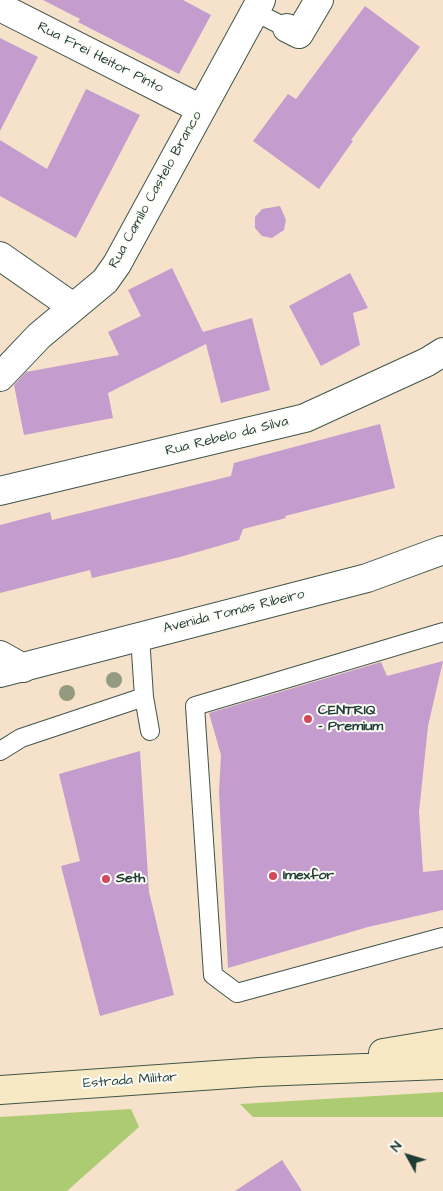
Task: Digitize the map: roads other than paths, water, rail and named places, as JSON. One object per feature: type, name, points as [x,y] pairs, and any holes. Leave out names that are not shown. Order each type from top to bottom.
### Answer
[{"type":"main road","name":"Estrada Militar","points":[[260,1072],[443,1043]]},
{"type":"main road","name":"Estrada Militar","points":[[0,1090],[260,1072],[443,1065]]},
{"type":"street","points":[[287,28],[299,34],[318,0]]},
{"type":"street","name":"Rua Camilo Castelo Branco","points":[[0,377],[39,336],[106,281],[258,6]]},
{"type":"street","name":"Rua Frei Heitor Pinto","points":[[0,7],[201,109]]},
{"type":"street","points":[[0,256],[73,307]]},
{"type":"street","name":"Rua Rebelo da Silva","points":[[0,491],[305,418],[427,362],[443,352]]},
{"type":"street","name":"Avenida Tomás Ribeiro","points":[[0,691],[8,665],[140,636],[367,578],[443,550]]},
{"type":"lane","points":[[258,6],[287,28]]},
{"type":"lane","points":[[443,632],[195,706],[212,975],[237,993],[443,938]]},
{"type":"lane","points":[[140,636],[144,697],[150,731]]},
{"type":"lane","points":[[0,751],[21,738],[144,697]]},
{"type":"place","name":"CENTRIQ - Premium","points":[[308,719]]},
{"type":"place","name":"Imexfor","points":[[273,876]]},
{"type":"place","name":"Seth","points":[[106,879]]}]
